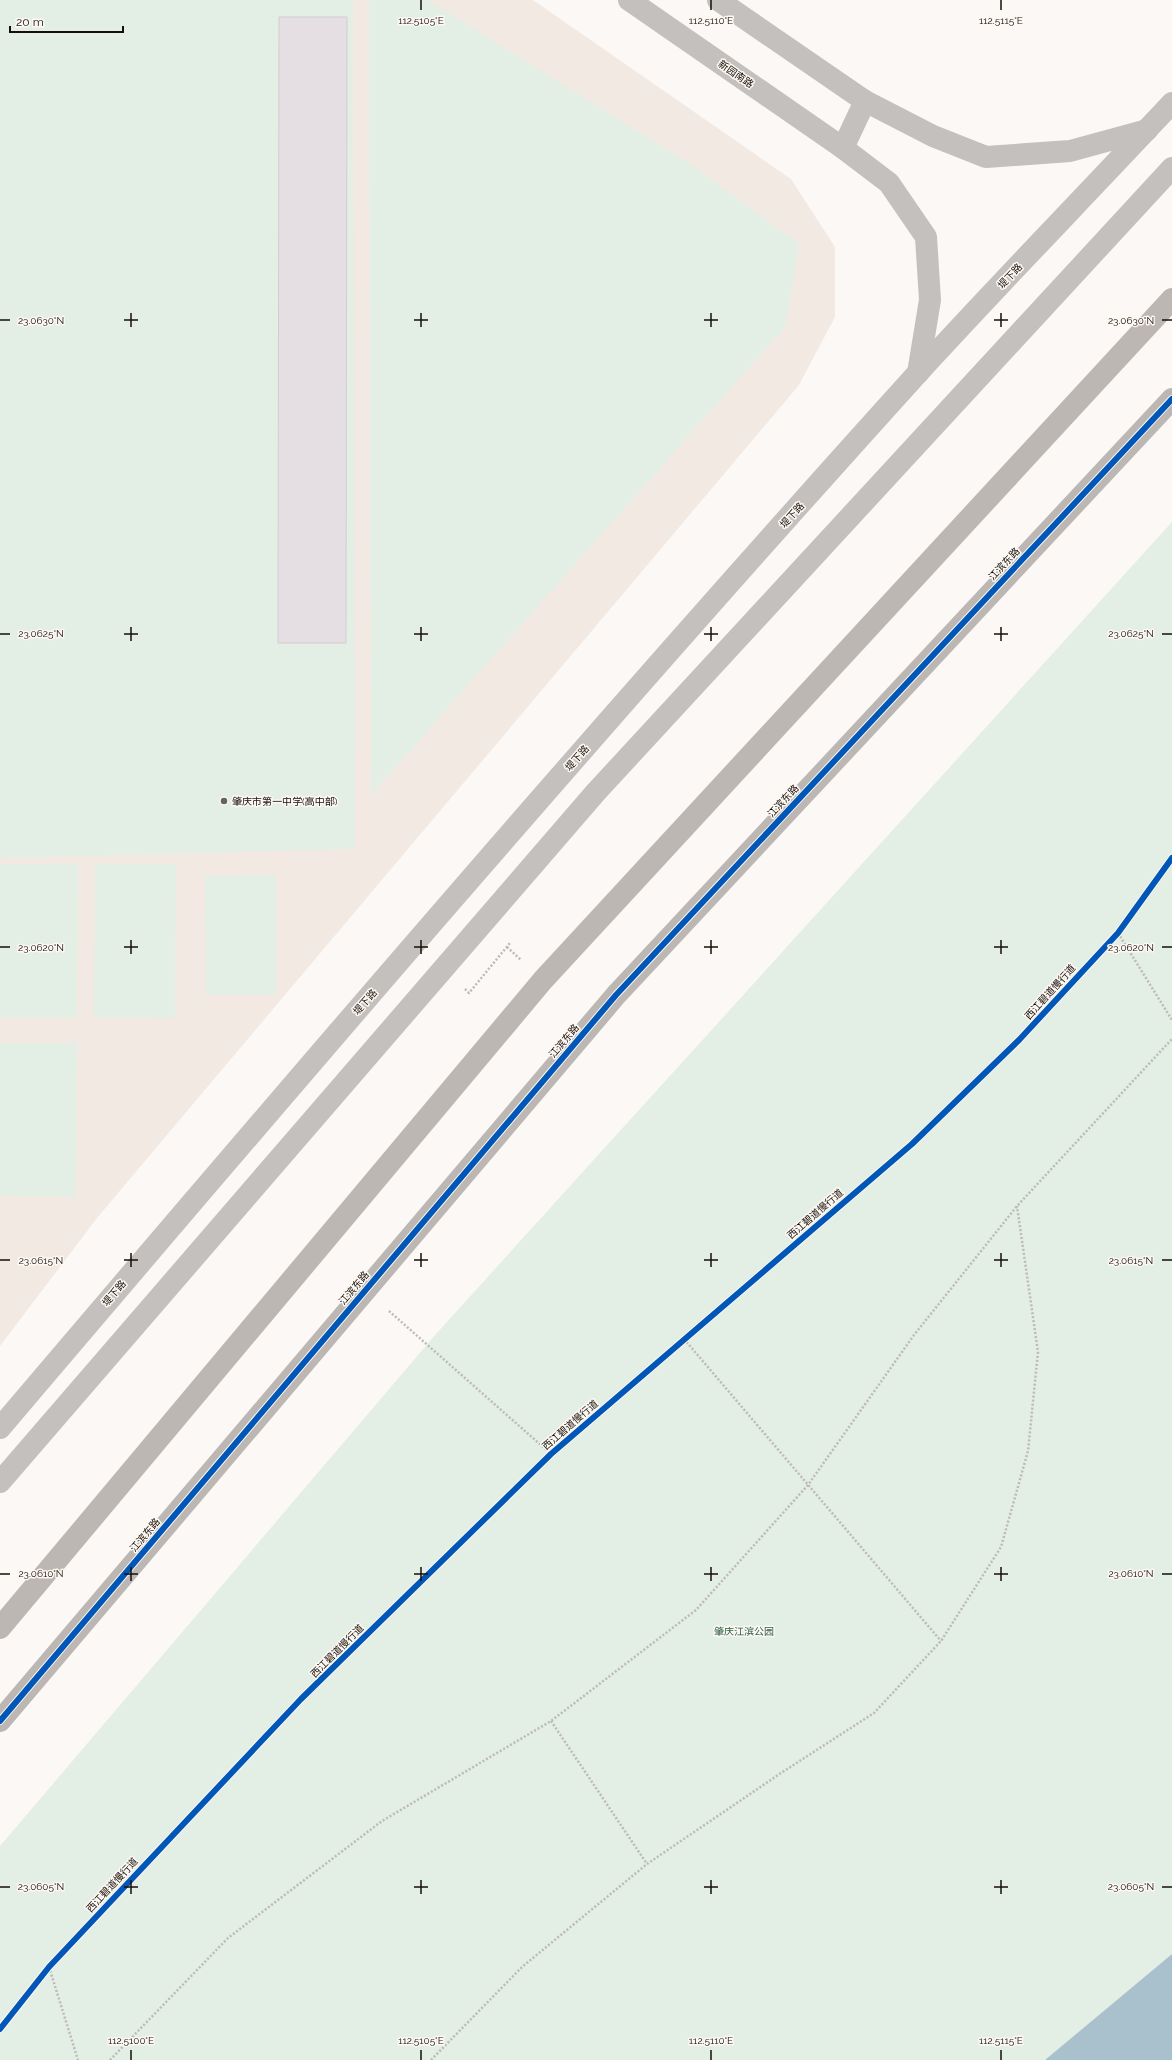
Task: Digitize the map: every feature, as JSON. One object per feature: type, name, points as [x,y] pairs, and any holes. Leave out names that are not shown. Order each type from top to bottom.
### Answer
[{"type":"main road","points":[[0,1628],[543,980],[1172,299]]},
{"type":"main road","name":"江滨东路","points":[[0,1721],[616,995],[1172,399]]},
{"type":"street","name":"新园南路","points":[[629,0],[843,148],[889,183],[926,237],[930,300],[918,373]]},
{"type":"street","points":[[718,0],[865,101],[933,136],[986,157],[1070,151],[1147,130]]},
{"type":"street","points":[[843,148],[865,101]]},
{"type":"street","name":"堤下路","points":[[0,1428],[236,1150],[562,775],[918,373],[1172,104]]},
{"type":"street","points":[[0,1482],[596,792],[1172,168]]},
{"type":"path","points":[[1112,938],[1118,933],[1122,926]]},
{"type":"path","points":[[1118,933],[1172,1020]]},
{"type":"path","points":[[110,2060],[228,1938],[382,1821],[551,1721],[696,1610],[808,1485],[914,1335],[1017,1206],[1172,1039]]},
{"type":"path","points":[[431,2060],[522,1967],[647,1864],[781,1773],[874,1713],[941,1641],[1001,1547],[1028,1451],[1038,1352],[1017,1206]]},
{"type":"path","points":[[365,1290],[551,1454]]},
{"type":"path","points":[[678,1344],[690,1334]]},
{"type":"path","points":[[684,1339],[941,1641]]},
{"type":"path","points":[[551,1721],[647,1864]]},
{"type":"path","points":[[44,1973],[54,1961]]},
{"type":"path","points":[[49,1967],[78,2060]]},
{"type":"shaded area","name":"肇庆市第一中学(高中部)","points":[[0,0],[533,0],[791,179],[835,247],[835,317],[799,385],[97,1218],[0,1346]]},
{"type":"green space","points":[[0,0],[353,0],[355,849],[0,858]]},
{"type":"green space","points":[[369,0],[428,0],[689,163],[799,244],[785,327],[371,795]]},
{"type":"green space","name":"肇庆江滨公园","points":[[1172,522],[1172,1954],[1045,2060],[0,2060],[0,1846],[436,1334]]},
{"type":"green space","points":[[0,864],[78,864],[77,1017],[0,1017]]},
{"type":"green space","points":[[95,864],[176,864],[175,1018],[94,1017]]},
{"type":"green space","points":[[276,875],[276,995],[206,995],[205,876]]},
{"type":"green space","points":[[0,1043],[77,1043],[76,1197],[0,1196]]},
{"type":"water","points":[[1172,1954],[1172,2060],[1045,2060]]},
{"type":"building","points":[[279,17],[347,17],[346,643],[278,643]]},
{"type":"cycle path","points":[[0,1721],[616,995],[1172,399]]},
{"type":"cycle path","name":"西江碧道慢行道","points":[[0,2029],[49,1967],[301,1699],[551,1454],[912,1144],[1019,1040],[1118,933],[1172,858]]},
{"type":"place","name":"肇庆市第一中学(高中部)","points":[[224,801]]}]
